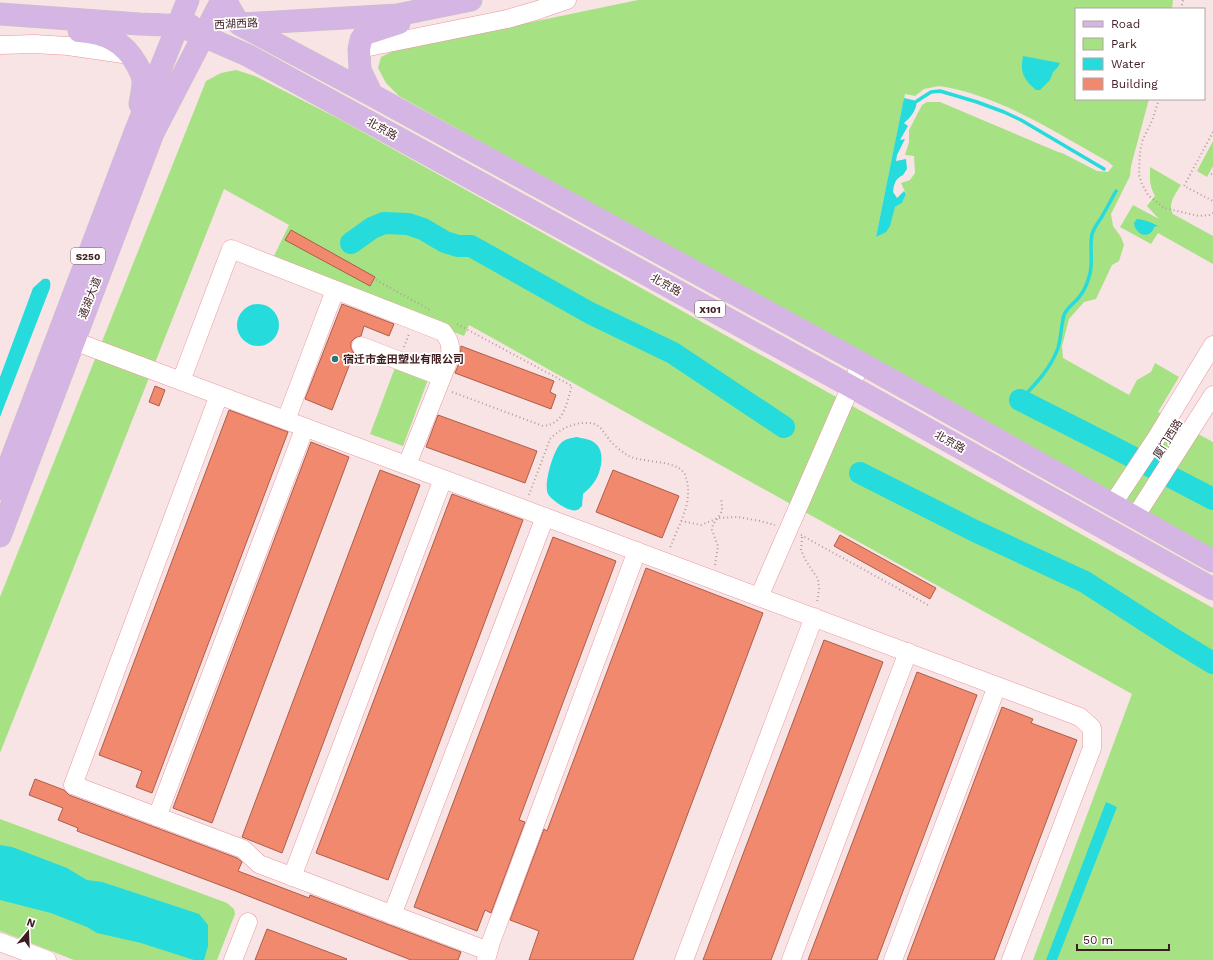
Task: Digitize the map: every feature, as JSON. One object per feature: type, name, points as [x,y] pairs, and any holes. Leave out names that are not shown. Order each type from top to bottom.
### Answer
[{"type":"main road","name":"通湖大道","points":[[0,536],[154,133],[157,105],[178,25],[188,0]]},
{"type":"main road","name":"通湖大道","points":[[0,489],[136,130],[157,105],[206,31],[224,0]]},
{"type":"main road","points":[[224,0],[239,24]]},
{"type":"main road","name":"西湖西路","points":[[0,14],[139,24],[178,25],[206,31],[239,24],[397,15],[471,0]]},
{"type":"main road","points":[[372,95],[360,70],[359,49],[361,40],[366,34],[413,18],[437,7]]},
{"type":"main road","points":[[0,23],[94,32],[111,38],[125,48],[141,72],[143,82],[136,130]]},
{"type":"main road","name":"X101","points":[[239,24],[372,95],[861,363],[1213,561]]},
{"type":"main road","name":"北京路","points":[[206,31],[850,386],[1213,589]]},
{"type":"street","points":[[359,49],[507,19],[535,12],[567,0]]},
{"type":"street","points":[[0,45],[34,44],[68,46],[130,55]]},
{"type":"street","points":[[181,381],[231,250],[443,332],[449,340],[451,349],[450,357],[407,465]]},
{"type":"street","points":[[286,420],[335,290]]},
{"type":"street","points":[[74,341],[1080,717],[1092,728],[1092,748],[1011,960]]},
{"type":"street","points":[[1124,511],[1168,443],[1213,345]]},
{"type":"street","points":[[361,346],[399,360],[440,382]]},
{"type":"street","points":[[758,597],[795,532],[850,386],[861,363]]},
{"type":"street","name":"厦门西路","points":[[1124,511],[1168,443],[1213,368]]},
{"type":"street","points":[[219,395],[73,785],[243,849],[259,864],[392,915],[487,956],[490,942],[637,551]]},
{"type":"street","name":"厦门西路","points":[[1168,443],[1213,395]]},
{"type":"street","points":[[157,817],[305,427]]},
{"type":"street","points":[[292,877],[443,479]]},
{"type":"street","points":[[392,915],[545,517]]},
{"type":"street","points":[[684,960],[814,617]]},
{"type":"street","points":[[791,960],[908,652]]},
{"type":"street","points":[[893,960],[997,686]]},
{"type":"street","points":[[233,960],[248,922]]},
{"type":"street","points":[[0,942],[47,960]]},
{"type":"path","points":[[1159,100],[1152,121],[1143,139],[1140,151],[1139,175],[1142,184],[1148,195],[1164,208],[1199,216],[1213,213]]},
{"type":"path","points":[[1213,132],[1184,186],[1213,201]]},
{"type":"path","points":[[376,280],[432,311]]},
{"type":"path","points":[[399,360],[414,320]]},
{"type":"path","points":[[440,382],[543,426],[551,425],[558,421],[562,416],[572,386],[453,322]]},
{"type":"path","points":[[523,509],[550,439],[561,430],[569,426],[589,423],[598,425],[608,438],[627,454],[638,460],[676,466],[685,473],[689,496],[687,505],[664,561]]},
{"type":"path","points":[[710,579],[716,562],[718,546],[712,530],[713,524],[722,511],[721,498]]},
{"type":"path","points":[[681,521],[701,525],[718,518],[738,517],[760,520],[795,532],[928,605]]},
{"type":"path","points":[[795,532],[800,550],[818,579],[819,589],[814,617]]},
{"type":"green space","points":[[638,0],[1173,0],[1172,8],[1075,8],[1075,100],[1149,100],[1131,166],[1130,176],[1111,214],[1113,226],[1121,237],[1124,245],[1119,261],[1112,265],[1096,299],[1084,302],[1069,319],[1062,346],[1063,358],[1129,395],[1137,380],[1151,372],[1155,363],[1179,377],[1158,412],[1213,442],[1213,551],[399,96],[386,83],[378,68],[381,57],[393,51]],"holes":[[[939,86],[983,97],[1047,127],[1107,161],[1113,166],[1108,172],[1097,171],[1062,153],[940,102],[927,102],[922,105],[909,130],[909,142],[905,155],[914,156],[915,173],[910,180],[901,183],[906,194],[902,203],[895,207],[876,237],[905,94],[915,96],[924,89]]]},
{"type":"green space","points":[[236,70],[255,76],[341,120],[1213,608],[1213,960],[1033,960],[1132,694],[469,325],[464,336],[272,260],[289,225],[224,189],[0,753],[0,597],[206,81],[221,73]]},
{"type":"green space","points":[[1213,141],[1213,166],[1207,177],[1197,171]]},
{"type":"green space","points":[[1150,167],[1181,185],[1173,199],[1171,210],[1173,214],[1213,236],[1213,264],[1158,233],[1151,244],[1120,227],[1133,205],[1159,219],[1147,206],[1155,196],[1151,185]]},
{"type":"green space","points":[[396,365],[429,377],[403,446],[370,434]]},
{"type":"green space","points":[[0,819],[227,903],[234,909],[235,914],[217,960],[74,960],[0,931]]},
{"type":"water","points":[[1023,56],[1060,63],[1053,72],[1050,80],[1040,90],[1036,90],[1025,79],[1022,71]]},
{"type":"water","points":[[904,98],[917,101],[913,114],[904,123],[908,126],[900,140],[905,139],[897,155],[896,161],[906,159],[907,169],[895,182],[893,192],[897,198],[904,191],[906,194],[902,203],[895,207],[890,226],[886,232],[876,237]]},
{"type":"water","points":[[1137,219],[1160,227],[1154,227],[1149,234],[1143,235],[1138,232],[1134,225]]},
{"type":"water","points":[[43,279],[50,280],[50,288],[0,417],[0,377],[33,288]]},
{"type":"water","points":[[254,304],[262,304],[270,307],[276,313],[279,325],[276,337],[270,343],[262,346],[254,346],[246,343],[240,337],[237,329],[237,321],[240,313],[246,307]]},
{"type":"water","points":[[577,437],[590,440],[597,445],[601,454],[601,465],[595,481],[583,494],[582,506],[577,510],[570,510],[550,497],[547,489],[547,482],[550,466],[559,446],[562,442],[570,438]]},
{"type":"water","points":[[1106,802],[1117,807],[1057,960],[1046,960]]},
{"type":"water","points":[[0,845],[12,847],[67,868],[87,880],[102,882],[199,914],[208,925],[208,946],[204,960],[194,960],[141,943],[97,933],[87,927],[51,913],[0,900]]},
{"type":"building","points":[[291,230],[375,277],[370,286],[285,240]]},
{"type":"building","points":[[342,304],[394,324],[389,336],[364,326],[361,336],[355,338],[351,342],[351,348],[354,353],[332,410],[305,399]]},
{"type":"building","points":[[461,346],[554,381],[550,392],[556,395],[551,409],[455,373],[460,361]]},
{"type":"building","points":[[155,386],[165,390],[159,406],[149,402]]},
{"type":"building","points":[[229,410],[288,432],[152,793],[136,787],[142,771],[99,755]]},
{"type":"building","points":[[438,415],[537,451],[525,483],[426,447]]},
{"type":"building","points":[[311,442],[349,457],[212,823],[173,808]]},
{"type":"building","points":[[380,470],[420,485],[282,853],[242,837]]},
{"type":"building","points":[[613,470],[679,496],[662,538],[596,512]]},
{"type":"building","points":[[452,494],[523,520],[388,880],[316,853]]},
{"type":"building","points":[[840,535],[936,588],[930,599],[834,546]]},
{"type":"building","points":[[553,537],[616,561],[519,820],[525,822],[491,913],[485,910],[477,931],[414,907]]},
{"type":"building","points":[[646,568],[763,613],[633,960],[529,960],[539,931],[510,920],[544,829],[547,831]]},
{"type":"building","points":[[824,640],[883,662],[771,960],[703,960]]},
{"type":"building","points":[[917,672],[977,695],[877,960],[808,960]]},
{"type":"building","points":[[1002,707],[1033,719],[1031,723],[1077,740],[994,960],[907,960]]},
{"type":"building","points":[[35,779],[64,790],[69,795],[237,858],[242,862],[238,871],[309,898],[310,895],[461,952],[458,960],[411,960],[77,831],[78,828],[58,820],[63,808],[29,795]]},
{"type":"building","points":[[267,929],[347,959],[255,960]]},
{"type":"waterway","points":[[917,101],[931,92],[940,91],[977,102],[1021,120],[1104,169]]},
{"type":"waterway","points":[[1020,400],[1042,376],[1055,355],[1059,344],[1064,315],[1081,294],[1088,280],[1091,266],[1092,234],[1116,191]]},
{"type":"waterway","points":[[351,243],[372,228],[384,223],[408,224],[423,229],[445,242],[458,246],[471,246],[590,313],[673,353],[784,427]]},
{"type":"waterway","points":[[1020,400],[1213,499]]},
{"type":"waterway","points":[[860,473],[975,531],[1085,582],[1213,663]]},
{"type":"place","name":"宿迁市金田塑业有限公司","points":[[335,359]]}]
